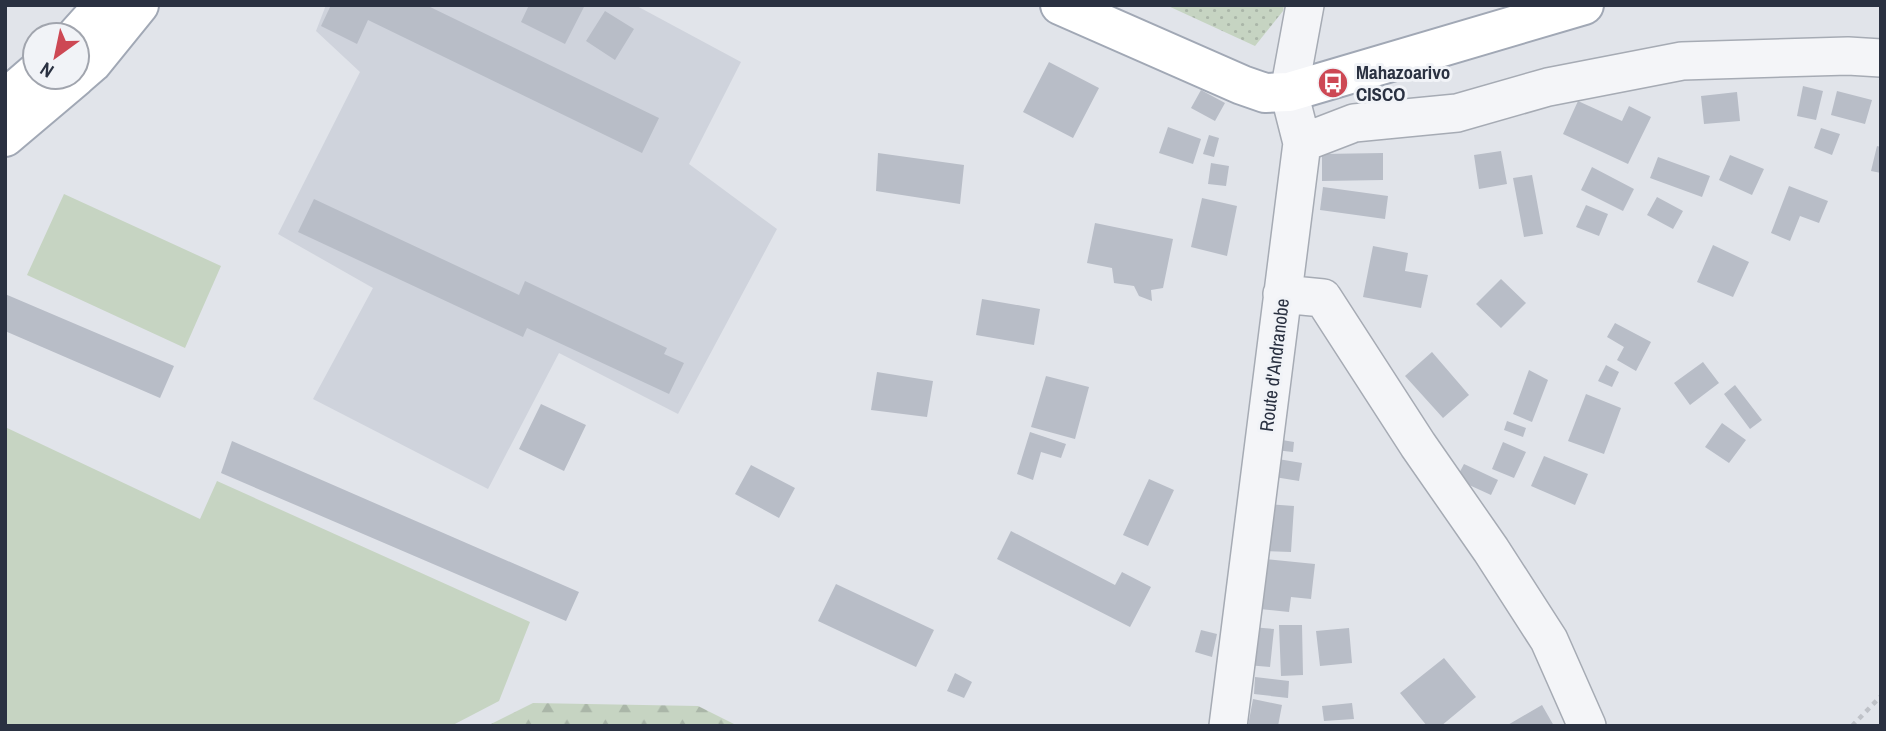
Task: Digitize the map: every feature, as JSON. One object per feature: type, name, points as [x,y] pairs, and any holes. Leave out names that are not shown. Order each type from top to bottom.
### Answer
[{"type":"main road","points":[[89,21],[104,5]]},
{"type":"main road","points":[[91,64],[139,5]]},
{"type":"main road","points":[[1060,5],[1265,93],[1289,92],[1584,5]]},
{"type":"main road","points":[[5,99],[21,85]]},
{"type":"main road","points":[[5,137],[59,91]]},
{"type":"street","name":"Route d'Andranobe","points":[[1228,726],[1301,144],[1289,92],[1305,5]]},
{"type":"street","points":[[1301,144],[1354,123],[1457,113],[1548,87],[1682,61],[1848,56],[1881,58]]},
{"type":"street","points":[[1282,295],[1323,298],[1549,640],[1587,726]]},
{"type":"path","points":[[1853,726],[1881,696]]},
{"type":"shaded area","points":[[326,5],[635,5],[741,62],[689,164],[777,229],[678,414],[559,353],[488,489],[313,399],[373,288],[278,234],[360,72],[316,31]]},
{"type":"green space","points":[[1166,5],[1284,5],[1283,11],[1255,46]]},
{"type":"green space","points":[[64,194],[221,266],[185,348],[27,275]]},
{"type":"green space","points":[[5,427],[200,519],[217,481],[530,622],[499,701],[451,726],[5,726]]},
{"type":"green space","points":[[533,703],[698,706],[738,726],[487,726]]},
{"type":"building","points":[[331,5],[426,5],[659,118],[642,153],[368,20],[357,44],[321,26]]},
{"type":"building","points":[[529,5],[585,5],[565,44],[521,22]]},
{"type":"building","points":[[605,11],[634,29],[615,60],[586,41]]},
{"type":"building","points":[[1049,62],[1099,88],[1073,138],[1023,112]]},
{"type":"building","points":[[1803,86],[1823,91],[1816,120],[1797,116]]},
{"type":"building","points":[[1201,90],[1225,103],[1215,121],[1191,108]]},
{"type":"building","points":[[1837,91],[1872,100],[1865,124],[1831,115]]},
{"type":"building","points":[[1737,92],[1740,121],[1704,124],[1701,96]]},
{"type":"building","points":[[1578,101],[1622,121],[1629,106],[1651,117],[1628,164],[1563,134]]},
{"type":"building","points":[[1168,127],[1201,139],[1193,164],[1159,153]]},
{"type":"building","points":[[1821,128],[1840,134],[1832,155],[1814,148]]},
{"type":"building","points":[[1209,135],[1219,138],[1214,157],[1203,154]]},
{"type":"building","points":[[1877,146],[1881,147],[1881,173],[1871,171]]},
{"type":"building","points":[[1501,151],[1507,184],[1479,189],[1474,155]]},
{"type":"building","points":[[878,153],[964,165],[960,204],[876,191]]},
{"type":"building","points":[[1383,153],[1383,180],[1322,181],[1322,154]]},
{"type":"building","points":[[1730,155],[1764,169],[1752,195],[1719,180]]},
{"type":"building","points":[[1658,157],[1710,176],[1702,197],[1650,178]]},
{"type":"building","points":[[1211,163],[1229,166],[1226,186],[1208,184]]},
{"type":"building","points":[[1592,167],[1634,189],[1623,211],[1581,190]]},
{"type":"building","points":[[1532,175],[1543,234],[1524,237],[1513,178]]},
{"type":"building","points":[[1789,186],[1828,201],[1819,223],[1800,216],[1790,241],[1771,233]]},
{"type":"building","points":[[1323,187],[1388,196],[1385,219],[1320,210]]},
{"type":"building","points":[[1657,197],[1683,211],[1673,229],[1647,215]]},
{"type":"building","points":[[1202,198],[1237,206],[1227,256],[1191,247]]},
{"type":"building","points":[[314,199],[519,295],[525,281],[667,348],[664,354],[684,363],[669,394],[527,328],[523,337],[298,232]]},
{"type":"building","points":[[1586,205],[1608,214],[1599,236],[1576,227]]},
{"type":"building","points":[[1095,223],[1173,239],[1163,288],[1151,290],[1152,301],[1139,296],[1134,286],[1114,283],[1112,268],[1087,263]]},
{"type":"building","points":[[1713,245],[1749,262],[1733,297],[1697,282]]},
{"type":"building","points":[[1373,246],[1408,253],[1405,271],[1428,275],[1421,308],[1363,297]]},
{"type":"building","points":[[1501,279],[1526,303],[1501,328],[1476,304]]},
{"type":"building","points":[[5,294],[174,366],[160,398],[5,331]]},
{"type":"building","points":[[982,299],[1040,309],[1034,345],[976,335]]},
{"type":"building","points":[[1615,323],[1651,342],[1636,371],[1617,360],[1624,347],[1607,337]]},
{"type":"building","points":[[1432,352],[1469,395],[1443,418],[1405,376]]},
{"type":"building","points":[[1703,362],[1719,383],[1690,405],[1674,383]]},
{"type":"building","points":[[1606,365],[1619,372],[1612,387],[1598,381]]},
{"type":"building","points":[[1529,370],[1548,380],[1532,422],[1513,414]]},
{"type":"building","points":[[877,372],[933,381],[927,417],[871,410]]},
{"type":"building","points":[[1046,376],[1089,387],[1075,439],[1031,427]]},
{"type":"building","points":[[1735,385],[1762,420],[1750,429],[1724,394]]},
{"type":"building","points":[[1586,394],[1621,408],[1604,454],[1568,441]]},
{"type":"building","points":[[541,404],[586,425],[564,471],[519,449]]},
{"type":"building","points":[[1507,421],[1526,428],[1523,437],[1504,430]]},
{"type":"building","points":[[1722,423],[1746,440],[1729,463],[1705,447]]},
{"type":"building","points":[[1030,432],[1066,444],[1061,458],[1041,452],[1033,480],[1017,474]]},
{"type":"building","points":[[1276,439],[1294,442],[1293,452],[1275,450]]},
{"type":"building","points":[[232,441],[579,592],[566,621],[221,473]]},
{"type":"building","points":[[1503,442],[1526,452],[1514,478],[1492,469]]},
{"type":"building","points":[[1544,456],[1588,474],[1575,505],[1531,486]]},
{"type":"building","points":[[1272,458],[1302,463],[1299,481],[1269,476]]},
{"type":"building","points":[[1464,464],[1498,480],[1491,495],[1456,479]]},
{"type":"building","points":[[751,465],[795,488],[779,518],[735,494]]},
{"type":"building","points":[[1149,479],[1174,490],[1148,546],[1123,535]]},
{"type":"building","points":[[1267,504],[1294,506],[1291,552],[1264,551]]},
{"type":"building","points":[[1011,531],[1115,585],[1122,572],[1151,587],[1130,627],[997,559]]},
{"type":"building","points":[[1265,559],[1315,564],[1311,599],[1291,597],[1289,612],[1260,609]]},
{"type":"building","points":[[836,584],[934,630],[916,667],[818,621]]},
{"type":"building","points":[[1279,625],[1302,625],[1303,675],[1281,676]]},
{"type":"building","points":[[1251,627],[1274,629],[1270,667],[1247,665]]},
{"type":"building","points":[[1349,628],[1352,663],[1320,666],[1316,631]]},
{"type":"building","points":[[1201,630],[1217,634],[1212,657],[1195,652]]},
{"type":"building","points":[[1444,658],[1476,697],[1441,726],[1427,726],[1400,693]]},
{"type":"building","points":[[955,673],[972,682],[964,698],[947,691]]},
{"type":"building","points":[[1255,677],[1289,681],[1288,698],[1254,694]]},
{"type":"building","points":[[1253,699],[1282,705],[1278,726],[1248,726]]},
{"type":"building","points":[[1352,703],[1354,719],[1324,721],[1322,706]]},
{"type":"building","points":[[1542,705],[1554,726],[1506,726]]},
{"type":"place","name":"Mahazoarivo CISCO","points":[[1333,83]]}]
